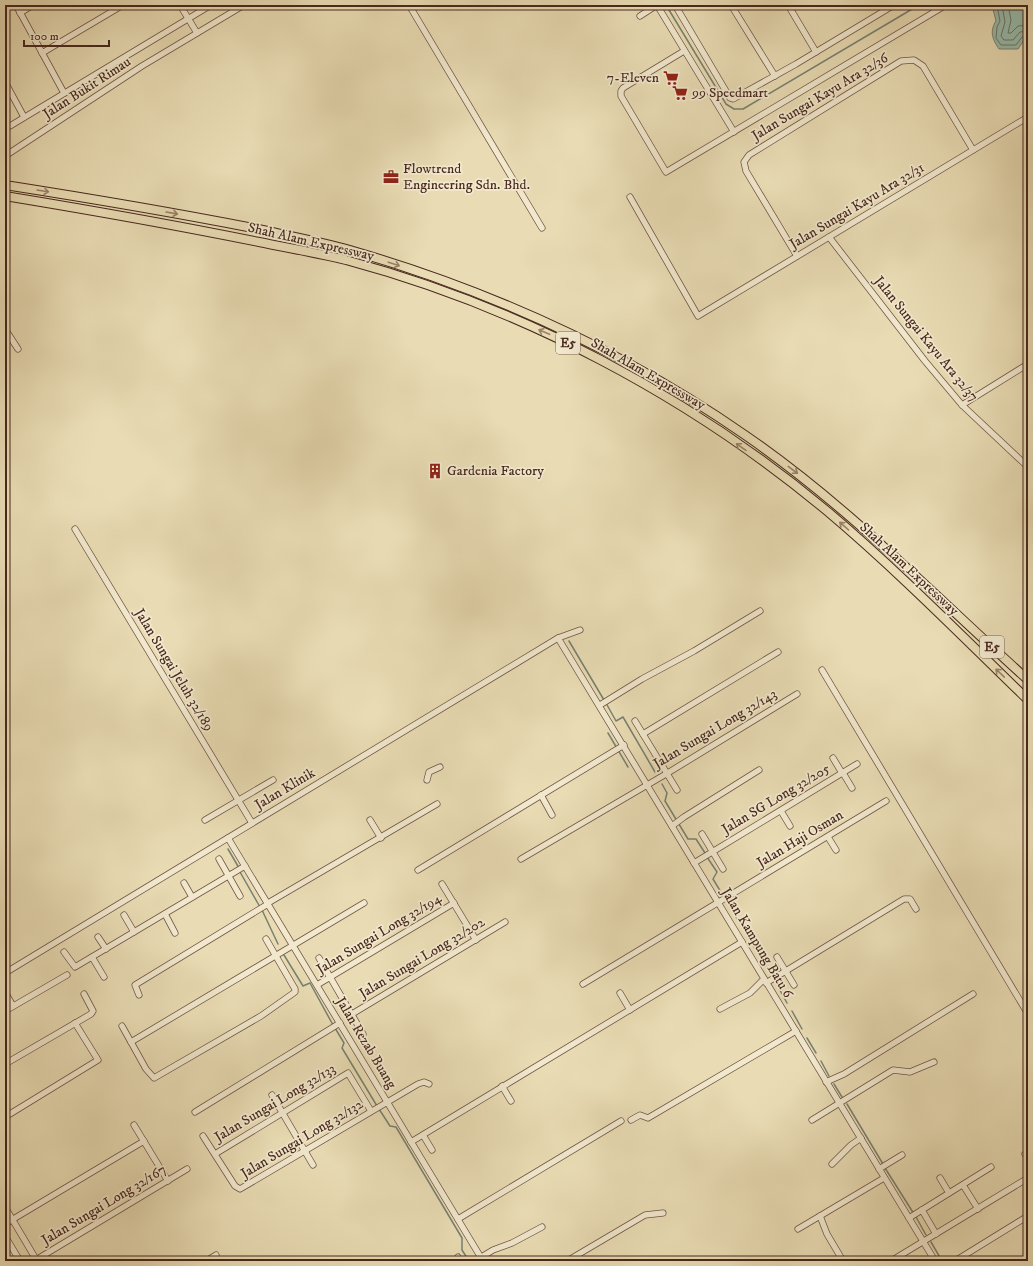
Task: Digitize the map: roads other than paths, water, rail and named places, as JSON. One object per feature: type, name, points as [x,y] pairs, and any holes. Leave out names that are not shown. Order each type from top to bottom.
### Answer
[{"type":"highway","name":"Shah Alam Expressway","points":[[5,185],[223,222],[347,249],[446,281],[554,325],[622,359],[710,411],[793,470],[876,539],[1028,680]]},
{"type":"highway","name":"Shah Alam Expressway","points":[[5,196],[217,234],[345,260],[443,291],[552,335],[591,354],[636,379],[702,420],[798,488],[868,547],[1028,700]]},
{"type":"street","points":[[16,5],[64,94]]},
{"type":"street","points":[[20,13],[33,5]]},
{"type":"street","points":[[42,53],[123,5]]},
{"type":"street","points":[[180,5],[197,33]]},
{"type":"street","points":[[5,125],[10,126],[212,5]]},
{"type":"street","name":"Jalan Bukit Rimau","points":[[5,156],[142,66],[244,5]]},
{"type":"street","points":[[409,5],[542,228]]},
{"type":"street","points":[[640,16],[657,5],[734,132]]},
{"type":"street","points":[[675,5],[730,98],[733,99],[775,76],[894,5]]},
{"type":"street","points":[[731,5],[775,76]]},
{"type":"street","points":[[788,5],[816,52]]},
{"type":"street","points":[[684,51],[623,88],[621,91],[622,96],[666,172],[946,5]]},
{"type":"street","name":"Jalan Sungai Kayu Ara 32/36","points":[[797,256],[746,171],[744,162],[748,155],[901,61],[914,60],[923,66],[973,150]]},
{"type":"street","points":[[5,82],[24,117]]},
{"type":"street","name":"Jalan Sungai Kayu Ara 32/31","points":[[630,197],[698,316],[1028,117]]},
{"type":"street","name":"Jalan Sungai Kayu Ara 32/37","points":[[829,237],[925,361],[962,405],[1028,467]]},
{"type":"street","points":[[5,329],[18,349]]},
{"type":"street","points":[[962,405],[1028,364]]},
{"type":"street","name":"Jalan Sungai Jeluh 32/189","points":[[75,528],[252,823]]},
{"type":"street","points":[[600,705],[642,679],[694,652],[760,611]]},
{"type":"street","name":"Jalan Klinik","points":[[5,973],[558,638],[580,630]]},
{"type":"street","name":"Jalan Kampung Batu 6","points":[[558,638],[600,705],[620,748],[646,784],[694,863],[722,900],[742,942],[765,981],[861,1138],[883,1167],[884,1178],[912,1215],[923,1242],[935,1261]]},
{"type":"street","points":[[643,734],[778,652]]},
{"type":"street","points":[[822,670],[1028,1014]]},
{"type":"street","name":"Jalan Sungai Long 32/143","points":[[521,859],[646,784],[666,774],[797,694]]},
{"type":"street","points":[[635,721],[677,790]]},
{"type":"street","points":[[418,870],[620,748]]},
{"type":"street","points":[[833,758],[852,788]]},
{"type":"street","name":"Jalan SG Long 32/205","points":[[694,863],[857,764]]},
{"type":"street","points":[[427,780],[429,772],[440,767]]},
{"type":"street","points":[[672,826],[759,770]]},
{"type":"street","points":[[205,820],[273,780]]},
{"type":"street","points":[[541,795],[552,815]]},
{"type":"street","name":"Jalan Haji Osman","points":[[583,984],[659,940],[722,900],[886,801]]},
{"type":"street","points":[[139,995],[135,984],[437,804]]},
{"type":"street","points":[[781,810],[790,826]]},
{"type":"street","points":[[370,820],[381,838]]},
{"type":"street","points":[[702,834],[711,854],[724,869]]},
{"type":"street","points":[[828,837],[836,850]]},
{"type":"street","name":"Jalan Rezab Buang","points":[[228,838],[240,869],[264,906],[292,944],[317,985],[335,1027],[388,1102],[482,1259]]},
{"type":"street","points":[[219,859],[240,896]]},
{"type":"street","points":[[64,952],[75,968],[240,869]]},
{"type":"street","points":[[184,883],[192,898]]},
{"type":"street","points":[[442,884],[476,940]]},
{"type":"street","points":[[720,1008],[750,993],[765,981],[786,971],[904,899],[910,899],[916,909]]},
{"type":"street","points":[[131,1042],[275,956],[292,944],[364,903]]},
{"type":"street","name":"Jalan Sungai Long 32/194","points":[[317,985],[454,903]]},
{"type":"street","points":[[165,914],[175,933]]},
{"type":"street","points":[[124,915],[134,932]]},
{"type":"street","name":"Jalan Sungai Long 32/202","points":[[352,1014],[505,922]]},
{"type":"street","points":[[98,937],[106,949]]},
{"type":"street","points":[[122,1026],[151,1077],[154,1078],[255,1019],[295,992],[295,989],[266,939]]},
{"type":"street","points":[[411,1142],[742,942]]},
{"type":"street","points":[[92,957],[104,977]]},
{"type":"street","points":[[777,957],[794,985]]},
{"type":"street","points":[[319,958],[363,1034]]},
{"type":"street","points":[[5,1011],[67,976]]},
{"type":"street","points":[[5,992],[13,1006]]},
{"type":"street","points":[[620,993],[630,1010]]},
{"type":"street","points":[[5,1064],[91,1014],[93,1011],[84,994]]},
{"type":"street","points":[[826,1082],[844,1074],[973,994]]},
{"type":"street","points":[[5,1117],[98,1060],[75,1024]]},
{"type":"street","points":[[194,1112],[335,1027]]},
{"type":"street","points":[[631,1120],[640,1115],[648,1118],[796,1031]]},
{"type":"street","points":[[812,1120],[893,1070],[910,1072],[934,1062]]},
{"type":"street","name":"Jalan Sungai Long 32/133","points":[[215,1154],[348,1073],[373,1110]]},
{"type":"street","name":"Jalan Sungai Long 32/132","points":[[215,1154],[235,1186],[240,1189],[247,1187],[304,1151],[418,1084],[424,1082],[429,1084]]},
{"type":"street","points":[[502,1086],[511,1102]]},
{"type":"street","points":[[272,1095],[313,1165]]},
{"type":"street","points":[[458,1219],[621,1121]]},
{"type":"street","points":[[134,1125],[168,1181]]},
{"type":"street","points":[[423,1135],[432,1150]]},
{"type":"street","points":[[203,1136],[215,1154]]},
{"type":"street","points":[[832,1164],[851,1145],[861,1138]]},
{"type":"street","points":[[5,1224],[144,1141]]},
{"type":"street","points":[[883,1167],[902,1154]]},
{"type":"street","points":[[912,1215],[991,1167]]},
{"type":"street","name":"Jalan Sungai Long 32/167","points":[[36,1261],[187,1169]]},
{"type":"street","points":[[798,1229],[884,1178]]},
{"type":"street","points":[[940,1178],[949,1193]]},
{"type":"street","points":[[891,1261],[1028,1178]]},
{"type":"street","points":[[963,1185],[978,1209]]},
{"type":"street","points":[[5,1207],[36,1261]]},
{"type":"street","points":[[922,1210],[936,1234]]},
{"type":"street","points":[[567,1261],[645,1215],[663,1213]]},
{"type":"street","points":[[820,1216],[827,1234],[843,1261]]},
{"type":"street","points":[[955,1261],[1028,1216]]},
{"type":"street","points":[[475,1261],[482,1259],[542,1227]]},
{"type":"street","points":[[5,1236],[20,1261]]},
{"type":"street","points":[[206,1261],[216,1255]]},
{"type":"water","points":[[992,5],[1028,5],[1028,39],[1024,40],[1018,49],[999,49],[997,46],[992,32],[996,21]]},
{"type":"waterway","points":[[666,5],[726,104],[734,109],[743,109],[919,5]]},
{"type":"waterway","points":[[569,641],[604,700]]},
{"type":"waterway","points":[[606,703],[616,721],[623,717],[655,772]]},
{"type":"waterway","points":[[608,733],[628,767]]},
{"type":"waterway","points":[[662,784],[667,793],[665,801],[688,839],[696,839],[705,853]]},
{"type":"waterway","points":[[228,849],[239,868]]},
{"type":"waterway","points":[[707,857],[717,872],[713,879],[770,973]]},
{"type":"waterway","points":[[240,872],[260,907]]},
{"type":"waterway","points":[[262,910],[278,944]]},
{"type":"waterway","points":[[284,955],[303,986],[310,983],[333,1025]]},
{"type":"waterway","points":[[776,983],[787,1003]]},
{"type":"waterway","points":[[792,1011],[802,1029]]},
{"type":"waterway","points":[[335,1028],[344,1043],[342,1048],[377,1106]]},
{"type":"waterway","points":[[807,1038],[816,1053]]},
{"type":"waterway","points":[[821,1061],[829,1076]]},
{"type":"waterway","points":[[834,1084],[842,1097]]},
{"type":"waterway","points":[[847,1104],[883,1164]]},
{"type":"waterway","points":[[379,1109],[390,1126],[396,1127],[462,1238],[462,1250],[469,1261]]},
{"type":"waterway","points":[[885,1168],[914,1214]]},
{"type":"waterway","points":[[916,1217],[926,1235]]},
{"type":"waterway","points":[[931,1242],[942,1261]]},
{"type":"waterway","points":[[5,1249],[13,1261]]},
{"type":"place","name":"7-Eleven","points":[[671,78]]},
{"type":"place","name":"99 Speedmart","points":[[680,93]]},
{"type":"place","name":"Flowtrend Engineering Sdn. Bhd.","points":[[391,177]]},
{"type":"place","name":"Gardenia Factory","points":[[435,471]]}]
